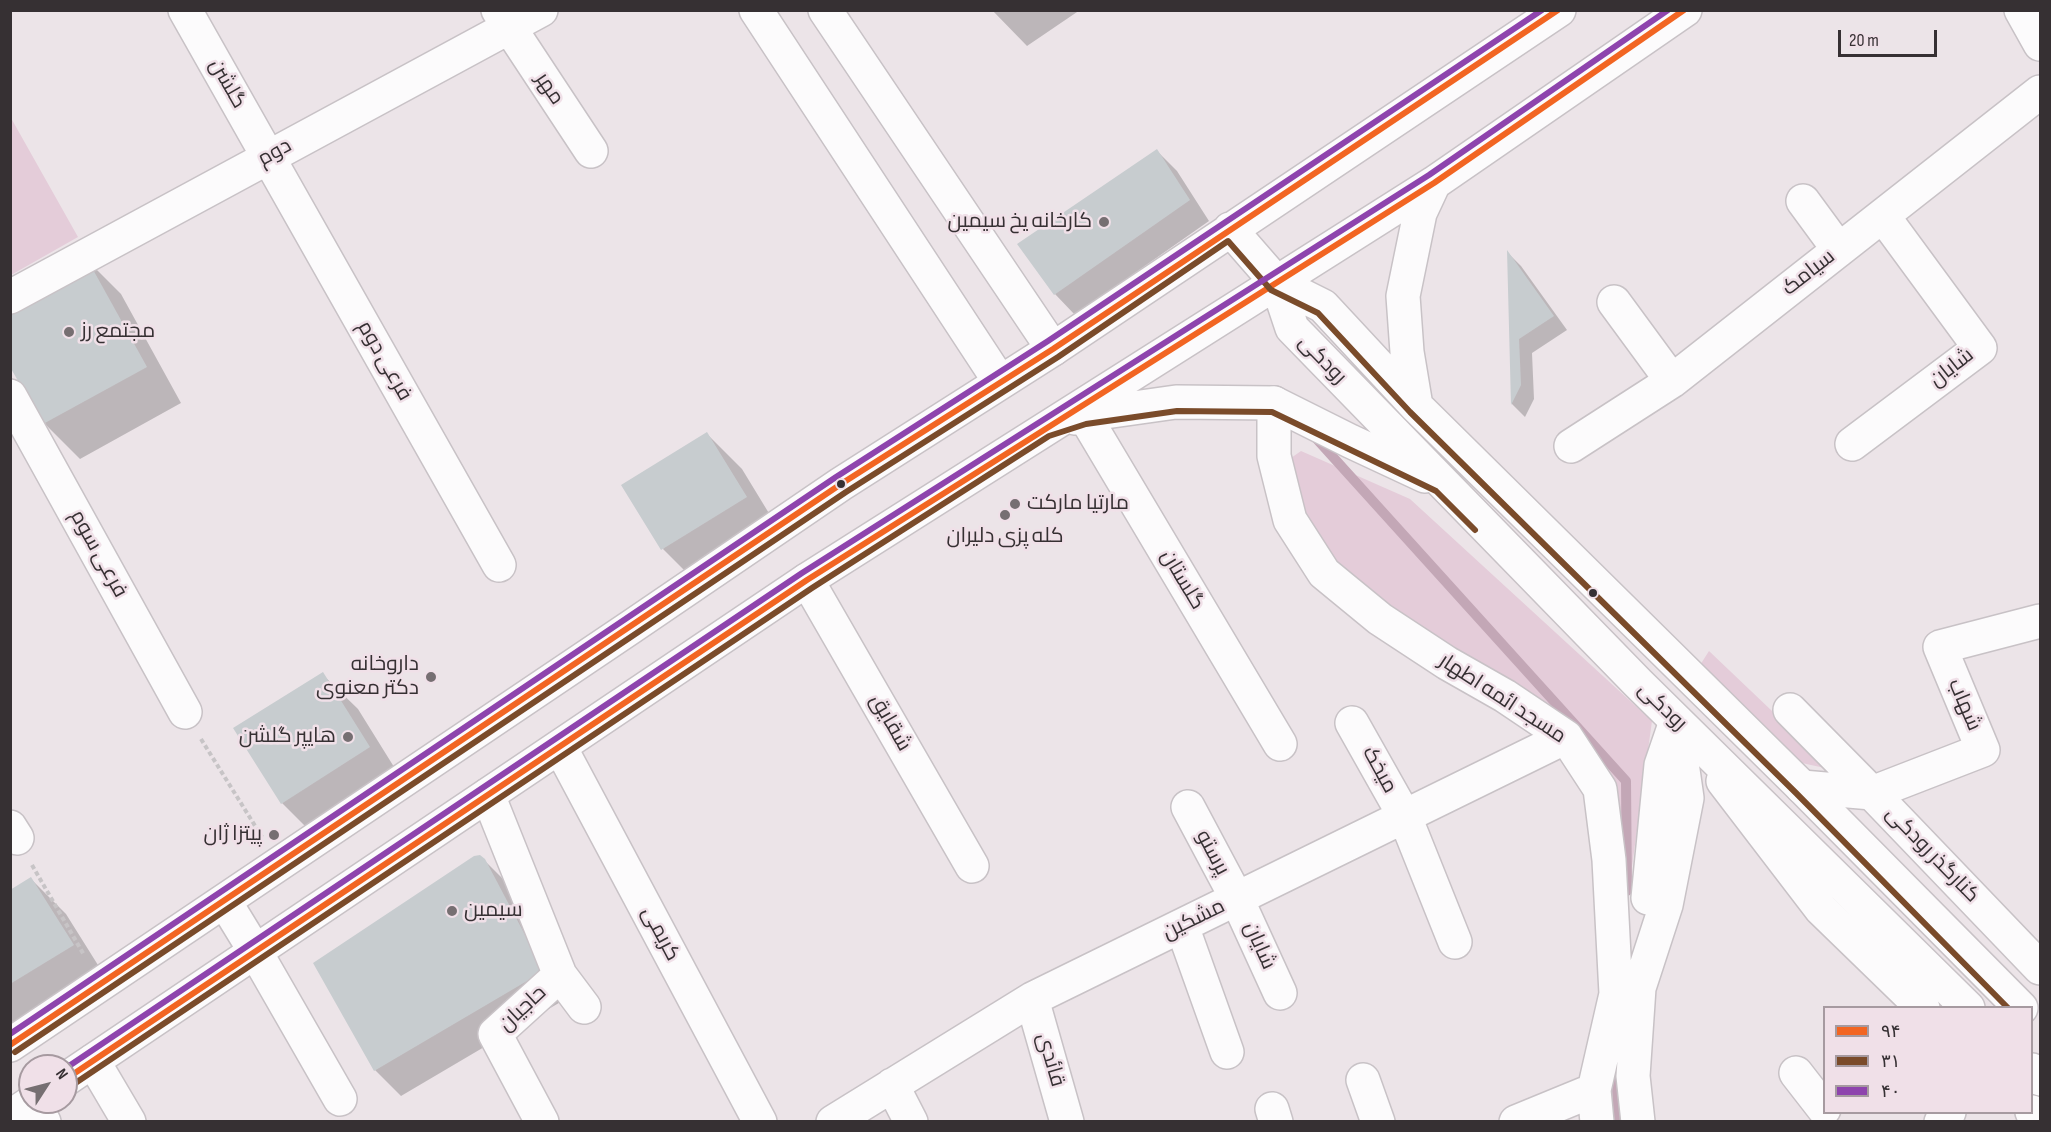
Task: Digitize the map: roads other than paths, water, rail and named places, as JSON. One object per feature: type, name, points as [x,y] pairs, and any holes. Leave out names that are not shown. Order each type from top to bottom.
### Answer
[{"type":"street","name":"گلشن","points":[[185,10],[268,157]]},
{"type":"street","name":"دوم","points":[[10,297],[268,157],[502,19],[541,10]]},
{"type":"street","points":[[756,10],[1000,382]]},
{"type":"street","points":[[825,10],[1053,349]]},
{"type":"street","points":[[10,1046],[841,484],[1053,349],[1559,10]]},
{"type":"street","points":[[78,1071],[807,580],[1434,183],[1685,10]]},
{"type":"street","points":[[2021,10],[2040,44]]},
{"type":"street","name":"مهر","points":[[502,19],[591,151]]},
{"type":"street","name":"سیامک","points":[[1571,446],[1672,381],[2040,92]]},
{"type":"street","name":"فرعی دوم","points":[[268,157],[499,565]]},
{"type":"street","points":[[1416,406],[1407,352],[1403,296],[1420,213],[1434,183]]},
{"type":"street","points":[[1803,201],[1839,250]]},
{"type":"street","name":"شایان","points":[[1852,444],[1980,348],[1883,216]]},
{"type":"street","points":[[1230,229],[1277,283]]},
{"type":"street","name":"رودکی","points":[[1277,283],[1323,306],[1416,406],[1802,787],[2019,1006]]},
{"type":"street","name":"رودکی","points":[[1277,283],[1292,328],[1441,484],[1676,721],[1966,1006]]},
{"type":"street","points":[[1614,302],[1672,381]]},
{"type":"street","name":"فرعی سوم","points":[[10,396],[185,712]]},
{"type":"street","points":[[1045,428],[1084,415],[1176,402],[1274,403],[1441,484]]},
{"type":"street","name":"مسجد ائمه اطهار","points":[[1274,403],[1274,456],[1290,520],[1324,573],[1380,619],[1447,663],[1505,696],[1566,737],[1600,789],[1628,991],[1638,1122]]},
{"type":"street","name":"گلستان","points":[[1084,415],[1280,744]]},
{"type":"street","name":"شقایق","points":[[807,580],[972,866]]},
{"type":"street","name":"شهاب","points":[[1872,793],[1983,750],[1940,648],[2040,621]]},
{"type":"street","points":[[1700,688],[1676,721],[1821,909],[1921,1006]]},
{"type":"street","points":[[1790,710],[1872,793]]},
{"type":"street","name":"مسجد ائمه اطهار","points":[[1595,1106],[1628,991],[1666,905],[1687,798],[1676,721]]},
{"type":"street","name":"میخک","points":[[1352,723],[1405,817]]},
{"type":"street","name":"مشکین","points":[[833,1122],[1032,999],[1566,737]]},
{"type":"street","name":"کریمی","points":[[560,747],[760,1122]]},
{"type":"street","name":"کنارگذر رودکی","points":[[1802,787],[1872,793],[2036,958]]},
{"type":"street","name":"حاجیان","points":[[488,795],[560,975],[495,1034],[542,1122]]},
{"type":"street","name":"پرستو","points":[[1188,807],[1237,899]]},
{"type":"street","points":[[1405,817],[1455,942]]},
{"type":"street","name":"شایان","points":[[1237,899],[1280,993]]},
{"type":"street","points":[[225,902],[340,1099]]},
{"type":"street","points":[[1182,926],[1227,1052]]},
{"type":"street","points":[[560,975],[584,1006]]},
{"type":"street","name":"قائدی","points":[[1032,999],[1067,1122]]},
{"type":"street","points":[[93,1061],[129,1122]]},
{"type":"street","points":[[1796,1073],[1823,1108]]},
{"type":"street","points":[[1363,1080],[1378,1122]]},
{"type":"street","points":[[892,1086],[911,1122]]},
{"type":"street","points":[[1516,1122],[1595,1106]]},
{"type":"waterway","points":[[1314,436],[1626,781],[1627,891]]},
{"type":"waterway","points":[[1618,1122],[1619,1068]]},
{"type":"place","name":"کارخانه یخ سیمین","points":[[1104,222]]},
{"type":"place","name":"مجتمع رز","points":[[69,332]]},
{"type":"place","name":"مارتیا مارکت","points":[[1015,504]]},
{"type":"place","name":"کله پزی دلیران","points":[[1005,515]]},
{"type":"place","name":"داروخانه دکتر معنوی","points":[[431,677]]},
{"type":"place","name":"هایپر گلشن","points":[[348,737]]},
{"type":"place","name":"پیتزا ژان","points":[[274,835]]},
{"type":"place","name":"سیمین","points":[[452,911]]}]
